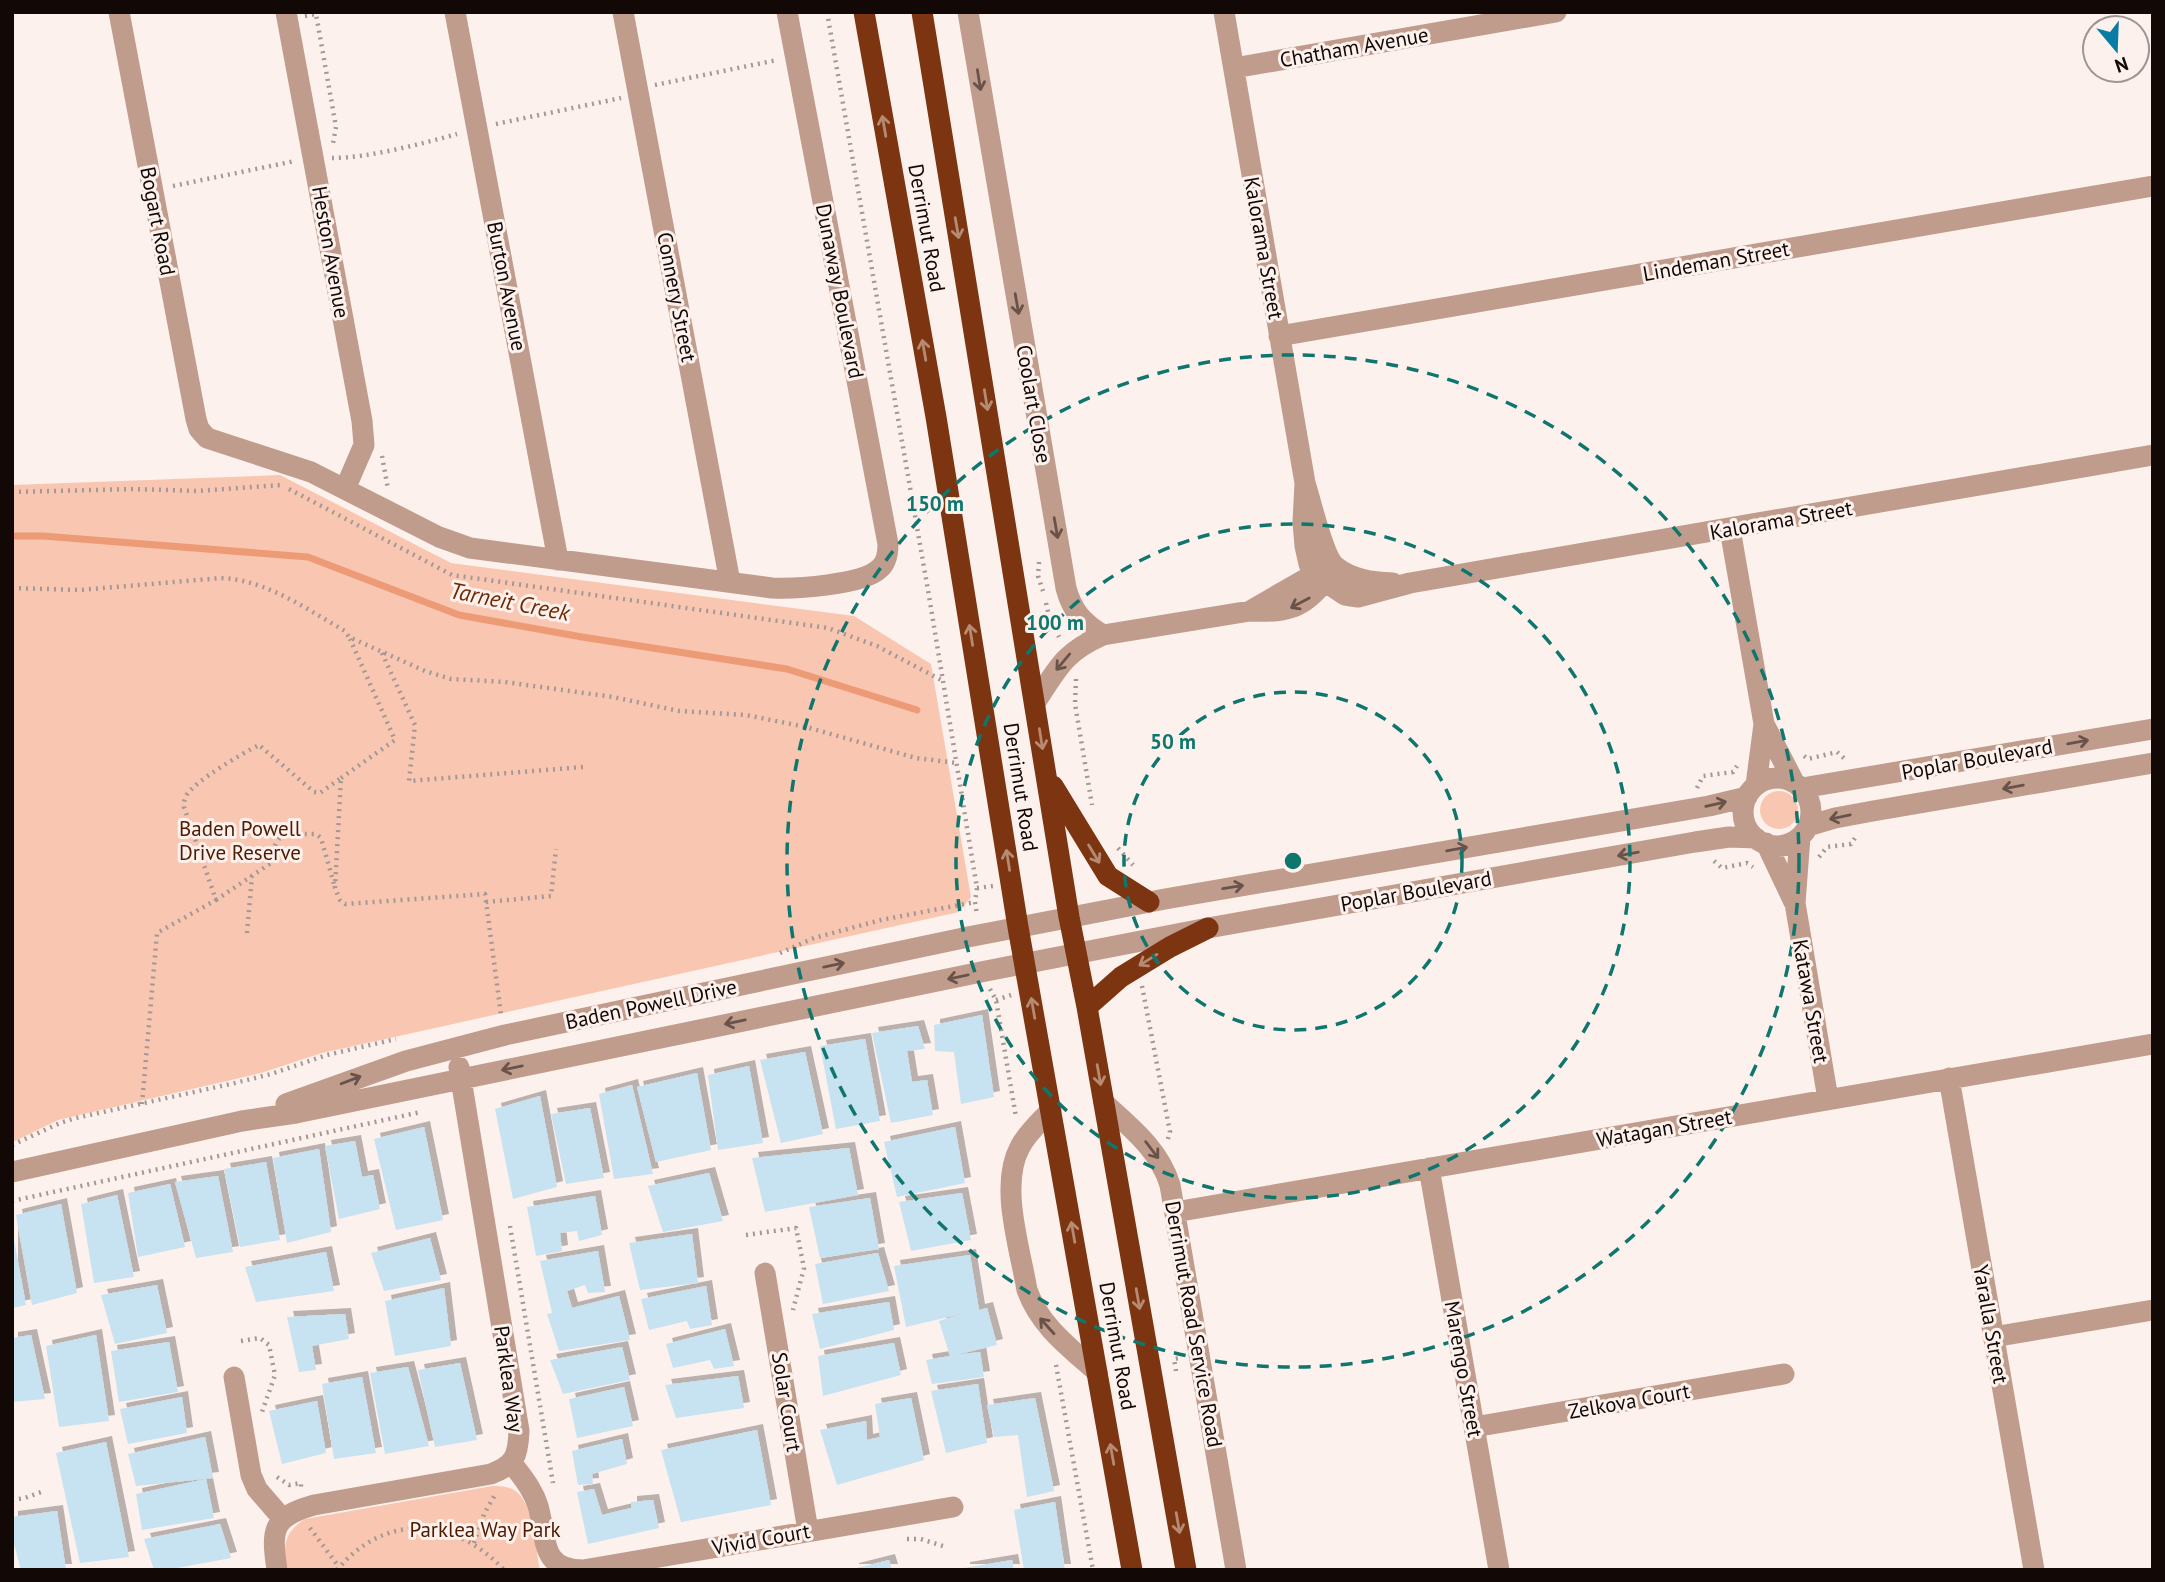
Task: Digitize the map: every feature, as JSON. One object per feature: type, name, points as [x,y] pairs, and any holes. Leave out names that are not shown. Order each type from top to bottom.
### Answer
[{"type":"highway","name":"Derrimut Road","points":[[864,12],[936,417],[1018,927],[1132,1570]]},
{"type":"highway","name":"Derrimut Road","points":[[922,12],[1069,917],[1186,1570]]},
{"type":"highway","points":[[1046,775],[1108,876],[1149,902]]},
{"type":"highway","points":[[1087,1007],[1121,977],[1208,928]]},
{"type":"street","name":"Bogart Road","points":[[119,12],[199,429],[213,441],[291,464],[345,489]]},
{"type":"street","name":"Heston Avenue","points":[[286,12],[362,421],[363,445],[345,489]]},
{"type":"street","name":"Burton Avenue","points":[[455,12],[558,560]]},
{"type":"street","name":"Connery Street","points":[[623,12],[730,582]]},
{"type":"street","name":"Dunaway Boulevard","points":[[730,582],[804,589],[868,576],[881,568],[888,553],[787,12]]},
{"type":"street","name":"Coolart Close","points":[[968,12],[1067,594],[1079,617],[1103,635]]},
{"type":"street","name":"Kalorama Street","points":[[1224,12],[1305,483],[1327,554],[1326,574],[1371,582],[1409,583],[2153,455]]},
{"type":"street","name":"Chatham Avenue","points":[[1234,68],[1556,12]]},
{"type":"street","name":"Lindeman Street","points":[[1279,337],[2153,186]]},
{"type":"street","points":[[345,489],[455,544],[490,552],[730,582]]},
{"type":"street","points":[[1730,529],[1764,724],[1798,785],[1808,796],[1811,806],[1811,816],[1804,832],[1784,845],[1761,841],[1748,830],[1744,819],[1744,807],[1751,791],[1764,724]]},
{"type":"street","points":[[1035,703],[1064,659],[1081,645],[1103,635],[1250,611],[1326,574]]},
{"type":"street","name":"Poplar Boulevard","points":[[1798,785],[2153,729]]},
{"type":"street","name":"Poplar Boulevard","points":[[1804,832],[1847,816],[2153,763]]},
{"type":"street","points":[[1751,791],[1774,778],[1784,778],[1798,785]]},
{"type":"street","name":"Poplar Boulevard","points":[[1069,917],[1709,806],[1751,791]]},
{"type":"street","name":"Katawa Street","points":[[1804,832],[1795,903],[1828,1099]]},
{"type":"street","name":"Poplar Boulevard","points":[[1077,953],[1695,842],[1729,837],[1761,841]]},
{"type":"street","name":"Katawa Street","points":[[1761,841],[1795,903]]},
{"type":"street","name":"Baden Powell Drive","points":[[242,1121],[370,1073],[505,1035],[1069,917]]},
{"type":"street","name":"Baden Powell Drive","points":[[12,1172],[242,1121],[296,1113],[1077,953]]},
{"type":"street","name":"Watagan Street","points":[[1175,1212],[2153,1044]]},
{"type":"street","name":"Parklea Way","points":[[282,1518],[303,1508],[491,1474],[512,1464],[519,1448],[519,1430],[455,1048]]},
{"type":"street","name":"Yaralla Street","points":[[1950,1079],[2034,1570]]},
{"type":"street","name":"Derrimut Road Service Road","points":[[1104,1102],[1144,1139],[1159,1159],[1170,1185],[1236,1570]]},
{"type":"street","points":[[1051,1110],[1026,1138],[1016,1156],[1010,1180],[1012,1205],[1032,1305],[1048,1328],[1097,1372]]},
{"type":"street","name":"Marengo Street","points":[[1429,1168],[1499,1570]]},
{"type":"street","name":"Solar Court","points":[[765,1273],[808,1531]]},
{"type":"street","points":[[1993,1337],[2153,1310]]},
{"type":"street","name":"Zelkova Court","points":[[1474,1427],[1784,1374]]},
{"type":"street","points":[[234,1377],[251,1475],[257,1489],[282,1518],[274,1539],[277,1570]]},
{"type":"street","name":"Vivid Court","points":[[512,1464],[530,1486],[538,1506],[544,1543],[549,1554],[558,1565],[570,1570],[583,1570],[953,1507]]},
{"type":"path","points":[[298,12],[299,17],[316,14],[336,127],[331,151],[326,158]]},
{"type":"path","points":[[827,12],[957,763],[977,888],[975,902],[979,935]]},
{"type":"path","points":[[380,449],[391,497]]},
{"type":"path","points":[[12,589],[80,590],[221,578],[238,579],[268,588],[345,631],[349,637],[395,740],[320,793],[314,792],[259,744],[191,789],[184,799],[184,807],[216,900]]},
{"type":"path","points":[[349,637],[425,671],[451,679],[505,682],[613,697],[679,711],[746,715],[806,727],[916,758],[957,763]]},
{"type":"path","points":[[382,652],[415,725],[409,781],[583,767]]},
{"type":"path","points":[[1071,653],[1080,664],[1076,674],[1075,704],[1091,804],[1095,813]]},
{"type":"path","points":[[335,888],[341,778]]},
{"type":"path","points":[[142,1104],[158,933],[216,900],[271,863],[274,845],[285,835],[316,834],[321,838],[335,888],[340,900],[345,904],[485,894],[501,1016]]},
{"type":"path","points":[[1112,842],[1139,871]]},
{"type":"path","points":[[486,902],[551,896],[556,849]]},
{"type":"path","points":[[247,933],[252,875]]},
{"type":"path","points":[[977,888],[1012,885]]},
{"type":"path","points":[[986,971],[988,985],[996,1000],[1016,1116]]},
{"type":"path","points":[[1142,986],[1170,1132],[1167,1142]]},
{"type":"path","points":[[12,1201],[424,1111]]},
{"type":"path","points":[[508,1218],[554,1486]]},
{"type":"path","points":[[241,1340],[260,1338],[269,1345],[275,1375],[262,1412],[264,1424]]},
{"type":"path","points":[[1056,1361],[1093,1570]]},
{"type":"path","points":[[474,1543],[485,1514],[512,1464]]},
{"type":"path","points":[[272,1473],[289,1485],[300,1483],[306,1522],[338,1568],[353,1553],[384,1534],[429,1529],[447,1532],[474,1543],[503,1570]]},
{"type":"path","points":[[12,1500],[41,1492]]},
{"type":"path","points":[[904,1539],[921,1539],[946,1547]]},
{"type":"green space","name":"Baden Powell Drive Reserve","points":[[280,475],[451,563],[854,616],[931,664],[971,897],[959,912],[322,1053],[261,1073],[58,1120],[13,1142],[12,485]]},
{"type":"green space","points":[[1779,791],[1793,796],[1798,810],[1793,824],[1779,829],[1765,824],[1760,810],[1765,796]]},
{"type":"green space","name":"Parklea Way Park","points":[[492,1486],[514,1490],[526,1504],[533,1526],[540,1570],[287,1570],[286,1541],[292,1530],[305,1519]]},
{"type":"building","points":[[982,1015],[994,1097],[961,1104],[954,1052],[935,1051],[934,1025]]},
{"type":"building","points":[[918,1026],[925,1049],[907,1051],[912,1082],[927,1080],[933,1115],[891,1123],[872,1033]]},
{"type":"building","points":[[865,1039],[880,1121],[836,1129],[820,1046]]},
{"type":"building","points":[[805,1052],[823,1134],[781,1143],[760,1060]]},
{"type":"building","points":[[749,1066],[763,1143],[718,1150],[708,1075]]},
{"type":"building","points":[[697,1073],[711,1150],[656,1162],[637,1087]]},
{"type":"building","points":[[632,1085],[653,1174],[614,1179],[599,1094]]},
{"type":"building","points":[[540,1096],[557,1187],[513,1199],[495,1109]]},
{"type":"building","points":[[590,1108],[604,1178],[566,1184],[551,1114]]},
{"type":"building","points":[[424,1127],[443,1220],[396,1230],[374,1139]]},
{"type":"building","points":[[955,1127],[965,1183],[897,1197],[884,1142]]},
{"type":"building","points":[[355,1141],[362,1177],[373,1175],[380,1209],[339,1219],[325,1146]]},
{"type":"building","points":[[849,1148],[858,1195],[765,1212],[752,1158]]},
{"type":"building","points":[[319,1149],[331,1232],[287,1243],[273,1158]]},
{"type":"building","points":[[266,1162],[280,1240],[240,1247],[224,1169]]},
{"type":"building","points":[[709,1173],[723,1221],[663,1232],[648,1186]]},
{"type":"building","points":[[218,1176],[233,1252],[196,1258],[175,1182]]},
{"type":"building","points":[[170,1184],[185,1247],[138,1257],[128,1193]]},
{"type":"building","points":[[962,1193],[971,1240],[911,1251],[899,1202]]},
{"type":"building","points":[[117,1195],[134,1277],[94,1283],[81,1204]]},
{"type":"building","points":[[595,1196],[602,1235],[579,1241],[577,1231],[560,1233],[562,1251],[536,1256],[527,1207]]},
{"type":"building","points":[[870,1198],[879,1249],[820,1258],[809,1207]]},
{"type":"building","points":[[61,1204],[77,1293],[32,1305],[16,1215]]},
{"type":"building","points":[[12,1229],[26,1305],[12,1308]]},
{"type":"building","points":[[692,1234],[698,1283],[640,1290],[629,1243]]},
{"type":"building","points":[[430,1238],[441,1280],[384,1291],[371,1253]]},
{"type":"building","points":[[598,1251],[605,1292],[588,1293],[585,1285],[567,1291],[572,1308],[619,1296],[630,1340],[559,1351],[547,1314],[552,1313],[540,1261]]},
{"type":"building","points":[[326,1252],[334,1291],[256,1302],[245,1267]]},
{"type":"building","points":[[878,1253],[889,1291],[823,1304],[815,1264]]},
{"type":"building","points":[[970,1255],[979,1310],[987,1308],[997,1345],[955,1355],[980,1352],[984,1377],[932,1384],[926,1360],[950,1356],[939,1321],[965,1313],[906,1327],[894,1266]]},
{"type":"building","points":[[157,1285],[167,1333],[115,1344],[101,1295]]},
{"type":"building","points":[[706,1286],[712,1325],[690,1329],[687,1321],[649,1330],[641,1299]]},
{"type":"building","points":[[444,1288],[451,1346],[395,1356],[385,1301]]},
{"type":"building","points":[[889,1302],[894,1330],[820,1349],[812,1314]]},
{"type":"building","points":[[345,1314],[349,1339],[312,1346],[316,1370],[299,1372],[287,1317]]},
{"type":"building","points":[[725,1329],[734,1366],[714,1369],[710,1360],[673,1368],[666,1344]]},
{"type":"building","points":[[31,1335],[45,1399],[12,1402],[12,1338]]},
{"type":"building","points":[[96,1335],[109,1421],[59,1427],[46,1346]]},
{"type":"building","points":[[169,1342],[178,1392],[119,1402],[111,1351]]},
{"type":"building","points":[[894,1343],[901,1375],[823,1396],[818,1356]]},
{"type":"building","points":[[622,1347],[630,1380],[563,1394],[550,1360]]},
{"type":"building","points":[[460,1363],[477,1440],[435,1447],[418,1370]]},
{"type":"building","points":[[408,1367],[429,1446],[385,1454],[370,1373]]},
{"type":"building","points":[[738,1376],[744,1408],[676,1418],[665,1385]]},
{"type":"building","points":[[362,1377],[376,1453],[334,1459],[322,1384]]},
{"type":"building","points":[[978,1384],[987,1443],[946,1453],[931,1391]]},
{"type":"building","points":[[624,1387],[633,1426],[577,1438],[569,1399]]},
{"type":"building","points":[[182,1397],[187,1433],[128,1444],[120,1409]]},
{"type":"building","points":[[911,1398],[924,1460],[837,1485],[820,1430],[866,1421],[867,1440],[880,1437],[875,1404]]},
{"type":"building","points":[[1035,1398],[1054,1491],[1027,1497],[1018,1435],[994,1437],[987,1405]]},
{"type":"building","points":[[317,1401],[326,1453],[282,1464],[269,1411]]},
{"type":"building","points":[[757,1430],[771,1505],[681,1522],[661,1450]]},
{"type":"building","points":[[205,1437],[213,1478],[136,1486],[128,1454]]},
{"type":"building","points":[[622,1439],[627,1464],[592,1474],[593,1484],[578,1485],[572,1451]]},
{"type":"building","points":[[106,1442],[129,1557],[80,1563],[56,1453]]},
{"type":"building","points":[[206,1479],[214,1518],[142,1530],[136,1494]]},
{"type":"building","points":[[594,1489],[602,1515],[631,1508],[631,1502],[653,1500],[659,1528],[588,1544],[577,1492]]},
{"type":"building","points":[[1055,1502],[1065,1570],[1024,1570],[1014,1510]]},
{"type":"building","points":[[57,1511],[66,1570],[21,1570],[12,1537],[12,1517]]},
{"type":"building","points":[[220,1524],[231,1558],[154,1570],[144,1539]]},
{"type":"building","points":[[889,1560],[892,1570],[853,1570],[853,1569]]},
{"type":"building","points":[[1012,1560],[1014,1570],[964,1570],[964,1568]]},
{"type":"waterway","name":"Tarneit Creek","points":[[12,536],[43,536],[308,557],[459,615],[787,669],[917,710]]}]
